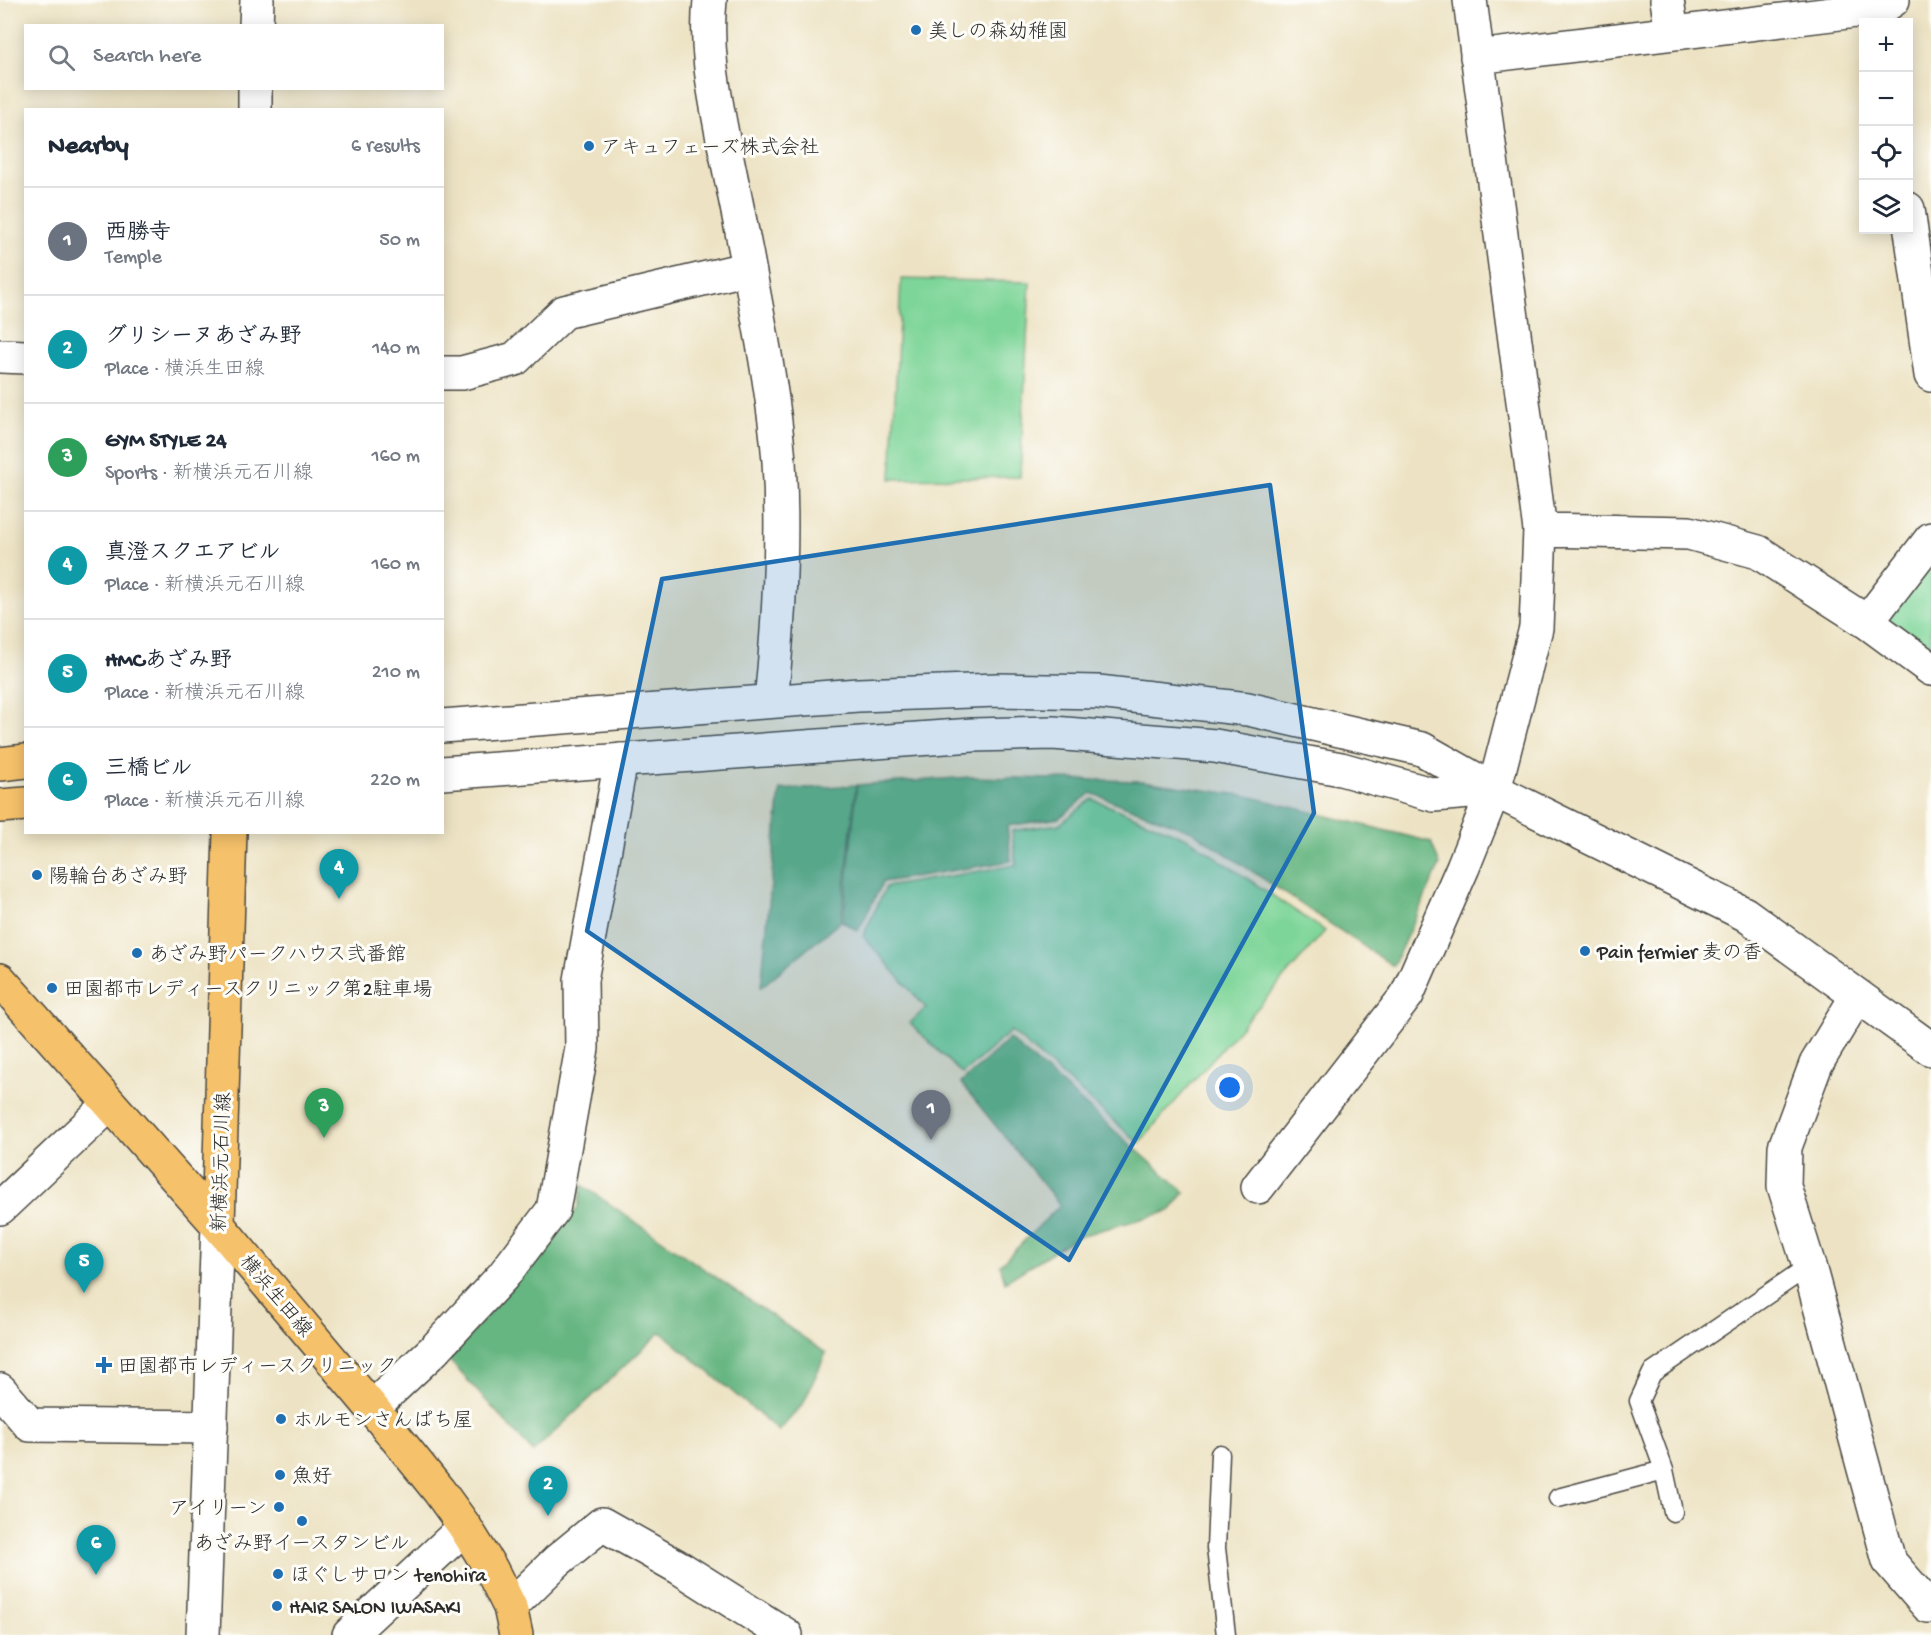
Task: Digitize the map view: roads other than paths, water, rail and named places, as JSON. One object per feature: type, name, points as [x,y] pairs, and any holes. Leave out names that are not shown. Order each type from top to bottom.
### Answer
[{"type":"main road","points":[[0,764],[24,761]]},
{"type":"main road","points":[[0,806],[24,804]]},
{"type":"main road","name":"新横浜元石川線","points":[[218,1225],[230,834]]},
{"type":"main road","name":"横浜生田線","points":[[0,980],[218,1225],[372,1408],[465,1527],[491,1569],[513,1621]]},
{"type":"street","points":[[256,0],[256,24]]},
{"type":"street","points":[[710,0],[708,18],[710,71],[749,268],[779,460],[781,532],[777,643],[771,701]]},
{"type":"street","points":[[1258,1187],[1407,995],[1494,790],[1536,628],[1540,530],[1470,0]]},
{"type":"street","points":[[1667,0],[1672,33]]},
{"type":"street","points":[[1477,57],[1884,8]]},
{"type":"street","points":[[255,90],[255,108]]},
{"type":"street","points":[[1911,234],[1931,375]]},
{"type":"street","points":[[444,373],[462,373],[515,359],[564,312],[749,268]]},
{"type":"street","points":[[0,356],[24,357]]},
{"type":"street","points":[[1540,530],[1689,533],[1758,552],[1867,622],[1931,669]]},
{"type":"street","points":[[1867,622],[1931,538]]},
{"type":"street","points":[[444,726],[771,701],[998,690],[1098,692],[1248,709],[1422,749],[1494,790],[1744,914],[1931,1049]]},
{"type":"street","points":[[444,773],[973,735],[1053,734],[1215,746],[1341,769],[1434,795],[1494,790]]},
{"type":"street","points":[[372,1408],[434,1350],[503,1276],[553,1210],[582,1048],[581,980],[621,760]]},
{"type":"street","points":[[1857,996],[1816,1064],[1785,1147],[1784,1186],[1809,1266],[1889,1561],[1928,1606]]},
{"type":"street","points":[[0,1208],[111,1104]]},
{"type":"street","name":"新横浜元石川線","points":[[202,1635],[218,1225]]},
{"type":"street","points":[[0,1390],[30,1425],[211,1427]]},
{"type":"street","points":[[513,1621],[557,1561],[602,1524],[680,1568],[786,1635]]},
{"type":"street","points":[[349,1635],[465,1527]]},
{"type":"lane","points":[[1673,1512],[1664,1470],[1639,1401],[1652,1373],[1809,1266]]},
{"type":"lane","points":[[1220,1454],[1216,1548],[1226,1635]]},
{"type":"lane","points":[[1558,1498],[1664,1470]]},
{"type":"place","name":"美しの森幼稚園","points":[[916,30]]},
{"type":"place","name":"アキュフェーズ株式会社","points":[[589,146]]},
{"type":"place","name":"陽輪台あざみ野","points":[[37,875]]},
{"type":"place","name":"真澄スクエアビル","points":[[339,899]]},
{"type":"place","name":"Pain fermier 麦の香","points":[[1585,951]]},
{"type":"place","name":"あざみ野パークハウス弐番館","points":[[137,953]]},
{"type":"place","name":"田園都市レディースクリニック第2駐車場","points":[[52,988]]},
{"type":"place","name":"GYM STYLE 24","points":[[324,1138]]},
{"type":"place","name":"西勝寺","points":[[931,1140]]},
{"type":"place","name":"HMCあざみ野","points":[[84,1293]]},
{"type":"place","name":"田園都市レディースクリニック","points":[[104,1365]]},
{"type":"place","name":"ホルモンさんぱち屋","points":[[281,1419]]},
{"type":"place","name":"魚好","points":[[280,1475]]},
{"type":"place","name":"アイリーン","points":[[279,1507]]},
{"type":"place","name":"グリシーヌあざみ野","points":[[548,1516]]},
{"type":"place","name":"あざみ野イースタンビル","points":[[302,1521]]},
{"type":"place","name":"ほぐしサロン tenohira","points":[[278,1574]]},
{"type":"place","name":"三橋ビル","points":[[96,1575]]},
{"type":"place","name":"HAIR SALON IWASAKI","points":[[277,1606]]}]
